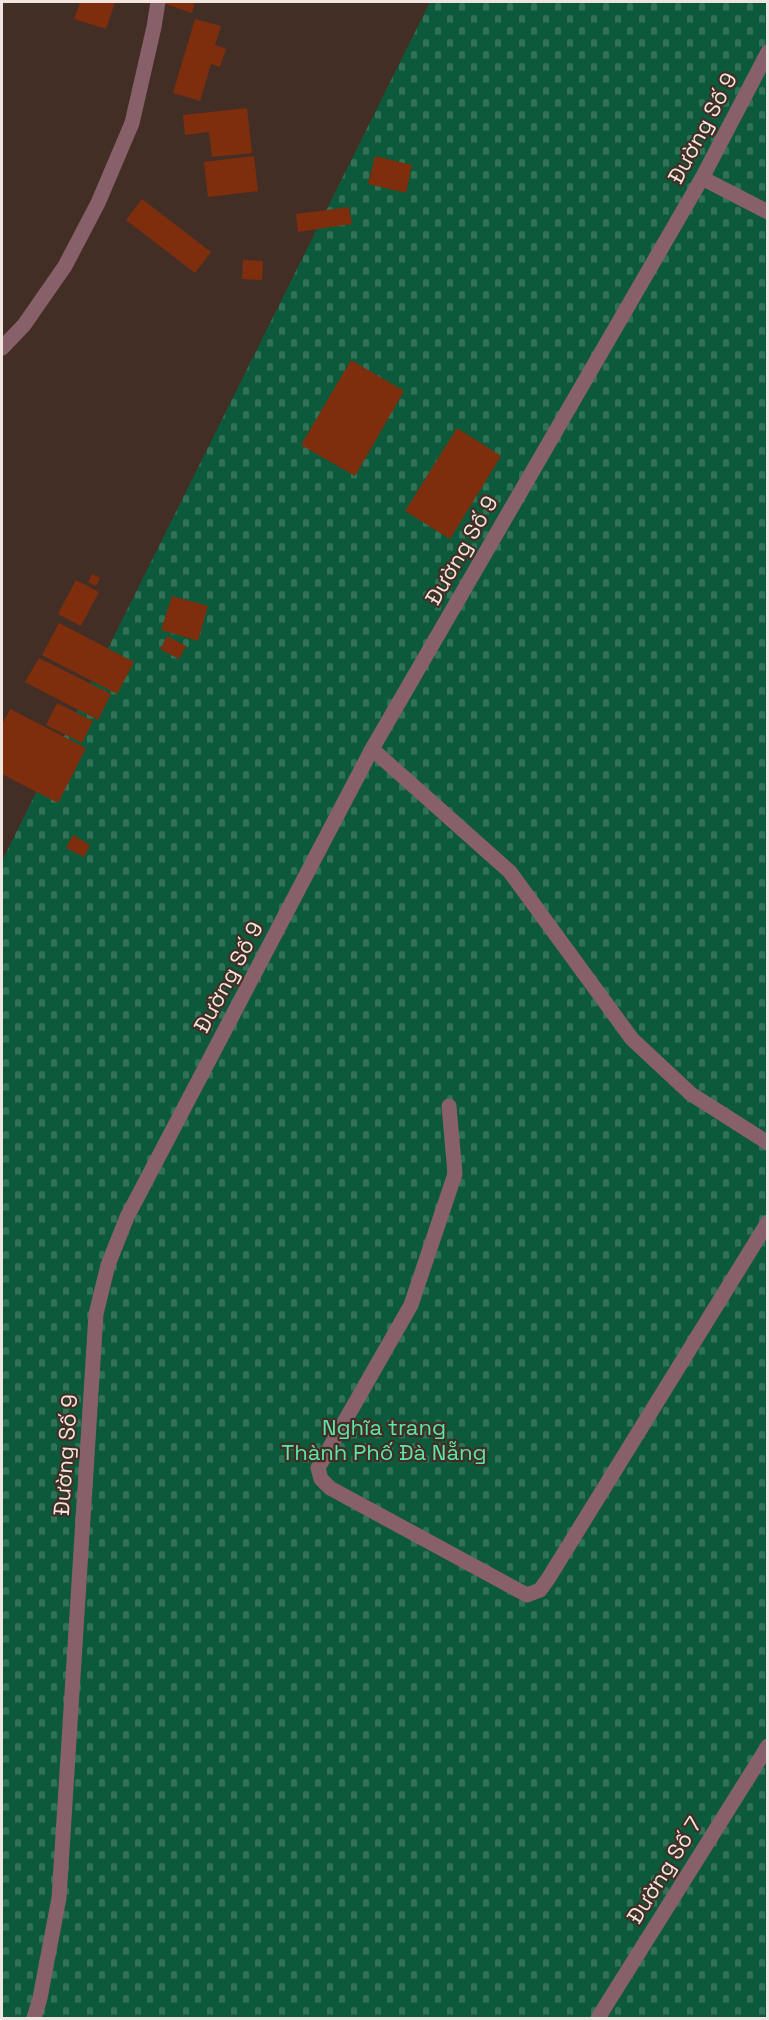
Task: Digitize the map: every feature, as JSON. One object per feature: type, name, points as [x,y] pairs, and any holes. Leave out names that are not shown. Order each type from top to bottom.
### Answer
[{"type":"street","points":[[2,348],[24,325],[65,266],[98,203],[132,123],[158,2]]},
{"type":"street","name":"Đường Số 9","points":[[34,2019],[59,1898],[96,1314],[108,1265],[127,1217],[372,749],[702,178],[768,52]]},
{"type":"street","points":[[702,178],[768,212]]},
{"type":"street","points":[[372,749],[510,872],[632,1039],[691,1094],[768,1143]]},
{"type":"street","points":[[449,1106],[455,1174],[411,1305],[318,1468],[321,1479],[330,1488],[526,1595],[540,1590],[548,1579],[768,1222]]},
{"type":"street","name":"Đường Số 7","points":[[598,2019],[768,1746]]},
{"type":"green space","name":"Nghĩa trang Thành Phố Đà Nẵng","points":[[430,2],[767,2],[767,2018],[2,2018],[2,861]]},
{"type":"building","points":[[80,2],[115,2],[106,29],[74,19]]},
{"type":"building","points":[[163,2],[195,2],[192,13]]},
{"type":"building","points":[[195,19],[221,26],[215,45],[226,49],[220,67],[211,64],[200,101],[173,93]]},
{"type":"building","points":[[247,108],[252,153],[212,157],[209,132],[185,135],[183,115]]},
{"type":"building","points":[[254,156],[258,191],[208,197],[204,162]]},
{"type":"building","points":[[375,156],[412,165],[406,193],[368,184]]},
{"type":"building","points":[[142,199],[211,252],[195,273],[126,220]]},
{"type":"building","points":[[349,207],[352,224],[298,232],[296,214]]},
{"type":"building","points":[[243,260],[263,261],[262,280],[242,279]]},
{"type":"building","points":[[351,360],[404,391],[355,476],[301,445]]},
{"type":"building","points":[[457,428],[501,456],[450,539],[405,511]]},
{"type":"building","points":[[92,574],[100,578],[96,586],[88,582]]},
{"type":"building","points":[[76,580],[99,592],[81,626],[58,614]]},
{"type":"building","points":[[172,596],[208,606],[198,641],[161,630]]},
{"type":"building","points":[[59,623],[134,662],[117,694],[42,655]]},
{"type":"building","points":[[167,636],[186,646],[179,659],[160,649]]},
{"type":"building","points":[[39,658],[111,694],[98,720],[25,682]]},
{"type":"building","points":[[57,703],[93,721],[82,743],[46,725]]},
{"type":"building","points":[[10,709],[86,748],[58,803],[2,774],[2,725]]},
{"type":"building","points":[[73,835],[90,845],[84,857],[66,848]]}]
